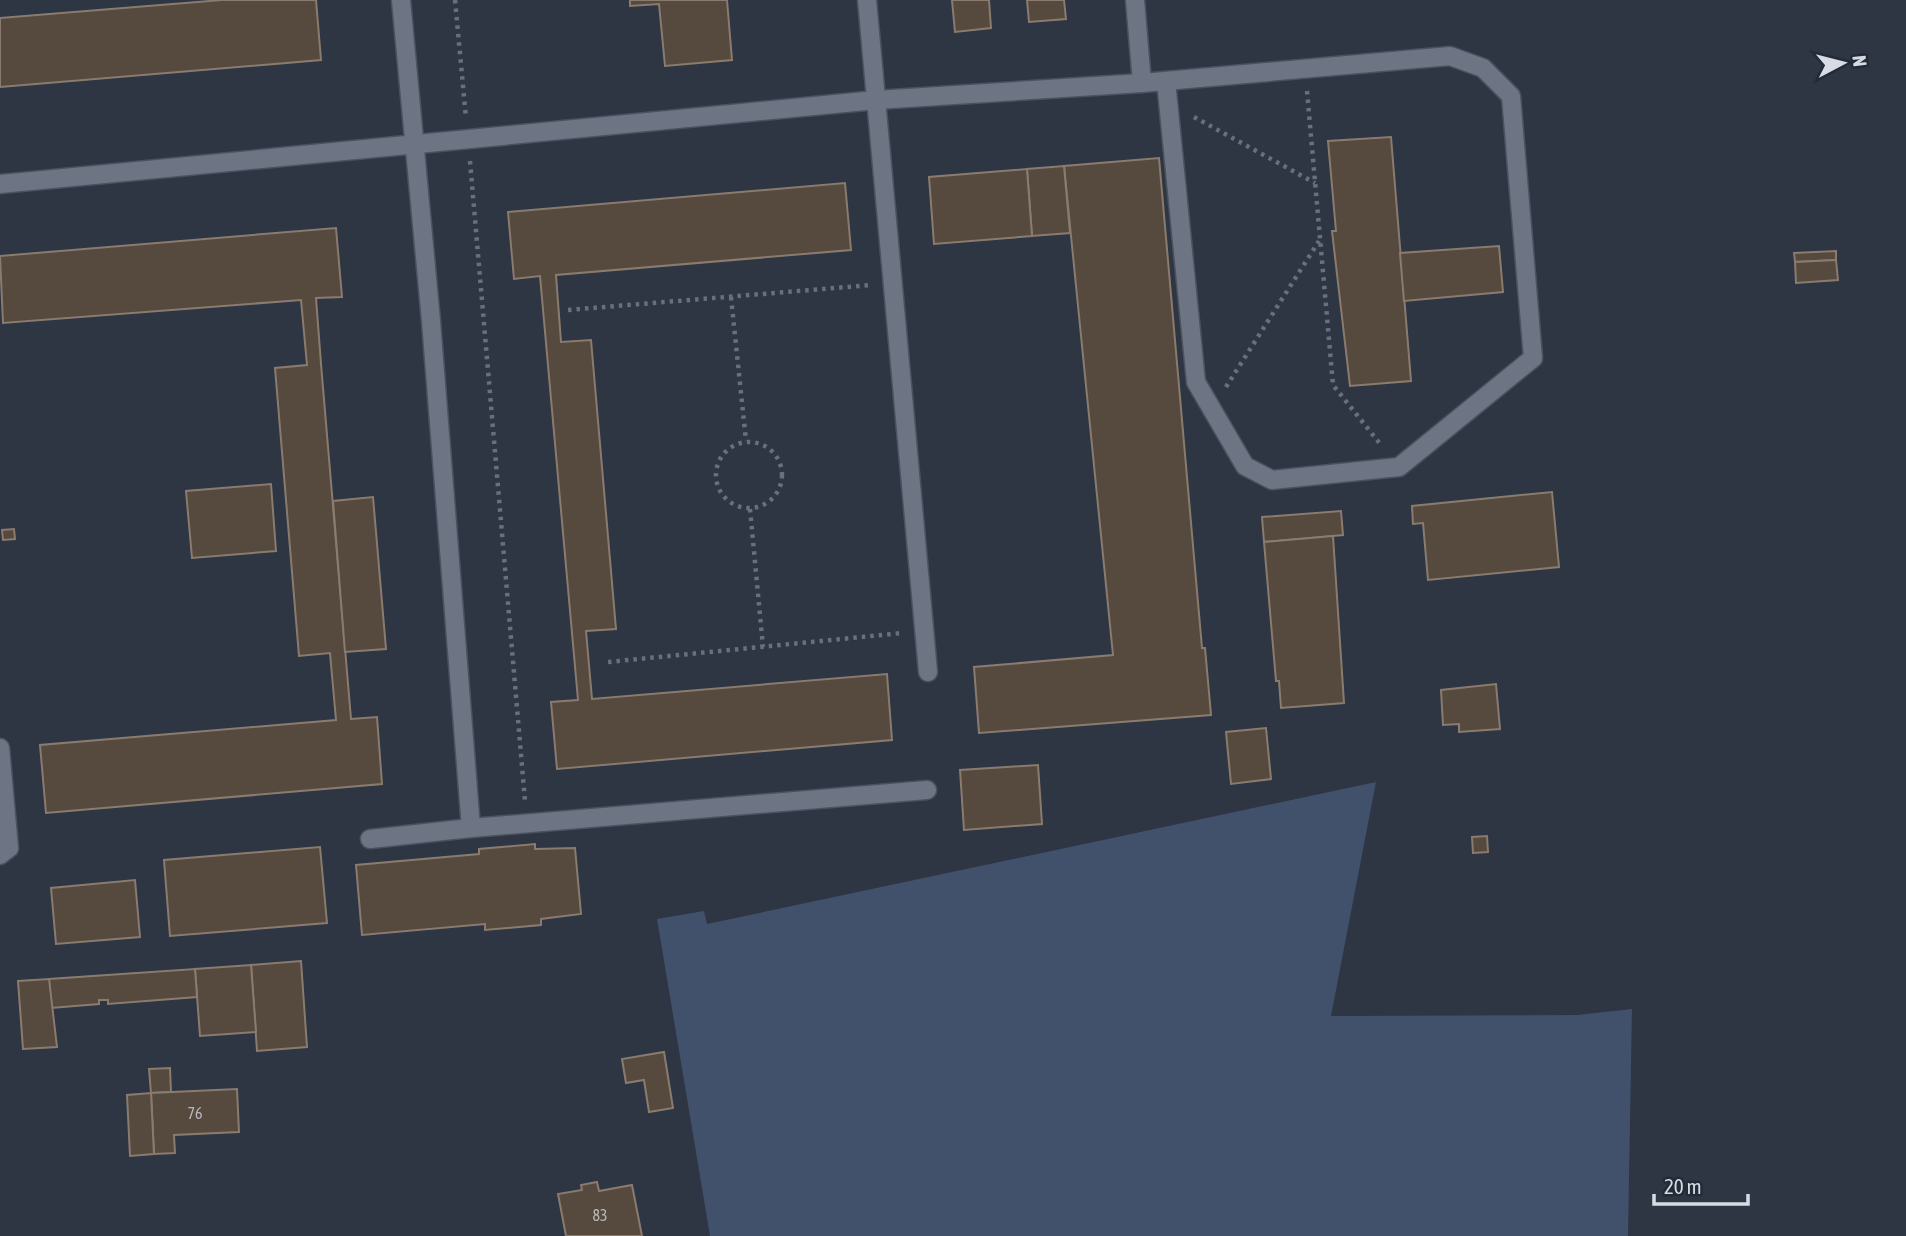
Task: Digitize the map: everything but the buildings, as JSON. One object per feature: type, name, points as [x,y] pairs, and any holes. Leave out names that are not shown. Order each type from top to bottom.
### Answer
[{"type":"lane","points":[[401,0],[471,828]]},
{"type":"lane","points":[[867,0],[928,672]]},
{"type":"lane","points":[[1135,0],[1142,83]]},
{"type":"lane","points":[[0,184],[413,142],[876,100],[1142,83],[1450,56],[1483,68],[1511,96],[1534,358],[1399,467],[1272,480],[1245,466],[1196,382],[1166,81]]},
{"type":"lane","points":[[0,748],[9,848],[0,855]]},
{"type":"lane","points":[[370,839],[527,823],[927,790]]},
{"type":"path","points":[[455,0],[527,823]]},
{"type":"path","points":[[1305,69],[1333,385],[1399,467]]},
{"type":"path","points":[[1168,103],[1315,183]]},
{"type":"path","points":[[1212,409],[1320,241]]},
{"type":"path","points":[[568,310],[892,283]]},
{"type":"path","points":[[731,297],[746,441]]},
{"type":"path","points":[[746,441],[767,446],[779,460],[783,474],[781,485],[768,503],[750,509],[726,501],[716,483],[718,461],[730,447],[746,441]]},
{"type":"path","points":[[750,509],[763,647]]},
{"type":"path","points":[[608,662],[924,631]]},
{"type":"shaded area","points":[[1376,782],[1331,1016],[1577,1015],[1632,1009],[1628,1236],[710,1236],[657,919],[704,911],[707,924]]}]
